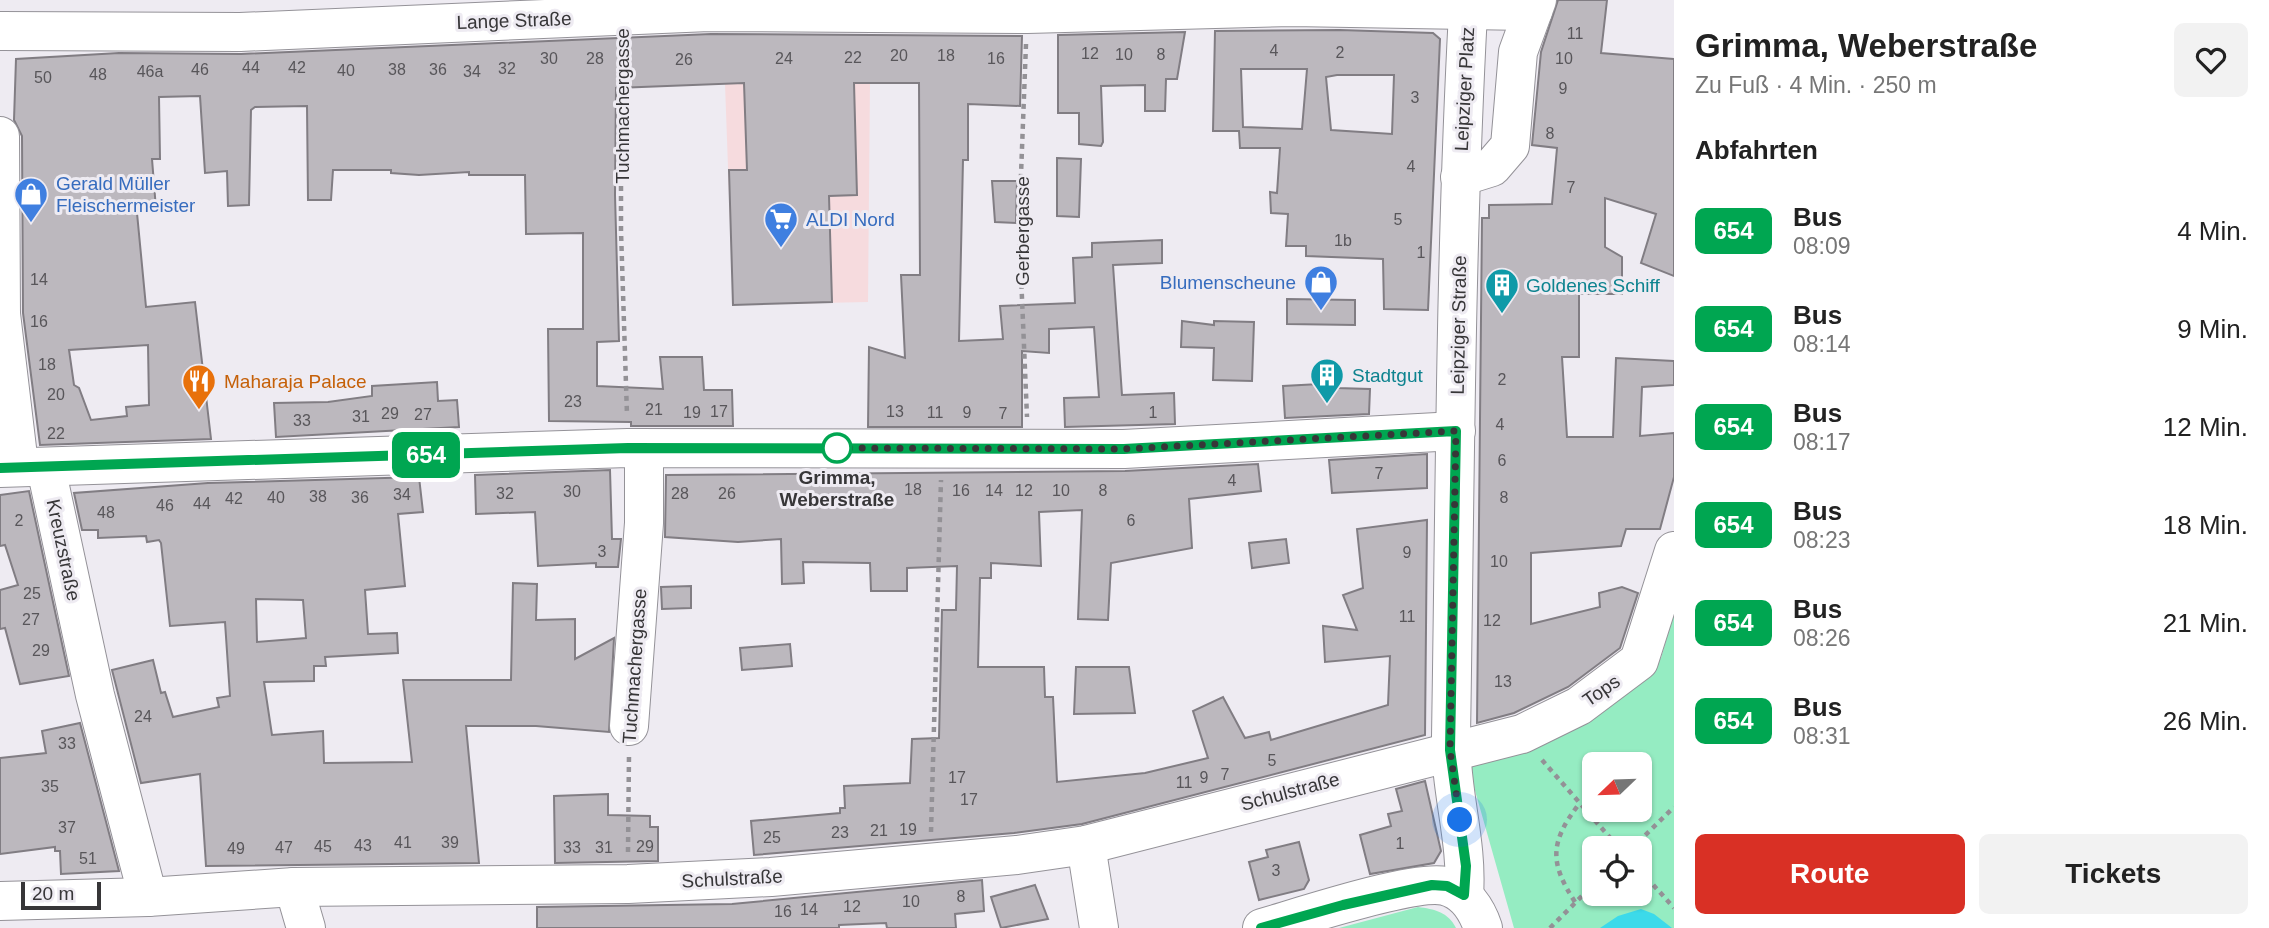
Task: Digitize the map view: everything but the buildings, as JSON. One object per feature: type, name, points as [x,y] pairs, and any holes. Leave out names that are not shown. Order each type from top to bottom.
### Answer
[{"type":"street","name":"Lange Straße","points":[[0,31],[240,32],[709,12],[1027,13],[1190,5],[1380,7],[1468,13],[1535,6]]},
{"type":"street","name":"Leipziger Platz","points":[[1468,13],[1460,177],[1492,167],[1510,146],[1518,52],[1535,6]]},
{"type":"street","name":"Kreuzstraße","points":[[0,136],[1,314],[22,467],[93,688],[148,897]]},
{"type":"street","name":"Leipziger Straße","points":[[1460,177],[1450,750],[1466,866],[1464,895]]},
{"type":"street","points":[[22,467],[636,448],[1124,449],[1456,431]]},
{"type":"street","name":"Tuchmachergasse","points":[[629,726],[644,523],[636,448]]},
{"type":"street","name":"Tops","points":[[1450,750],[1522,734],[1579,706],[1639,662],[1674,551]]},
{"type":"street","name":"Schulstraße","points":[[0,901],[148,897],[294,887],[628,884],[771,877],[930,860],[1017,855],[1086,845],[1450,750]]},
{"type":"street","points":[[1086,845],[1099,928]]},
{"type":"street","points":[[1262,928],[1343,905],[1432,885],[1447,886],[1464,895],[1483,928]]},
{"type":"street","points":[[294,887],[306,928]]},
{"type":"path","name":"Gerbergasse","points":[[1027,13],[1019,227],[1028,449]]},
{"type":"path","name":"Tuchmachergasse","points":[[622,15],[621,232],[636,448]]},
{"type":"path","points":[[930,860],[942,448]]},
{"type":"path","name":"Tuchmachergasse","points":[[628,884],[629,726]]},
{"type":"path","points":[[1522,734],[1608,836]]},
{"type":"path","points":[[1575,902],[1559,878],[1556,849],[1563,825],[1579,804]]},
{"type":"path","points":[[1644,836],[1674,807]]},
{"type":"path","points":[[1652,883],[1674,908]]},
{"type":"path","points":[[1667,899],[1674,892]]},
{"type":"path","points":[[1550,928],[1582,895]]},
{"type":"shaded area","name":"ALDI Nord","points":[[870,82],[868,302],[733,305],[725,84]]},
{"type":"green space","points":[[1674,613],[1674,928],[1514,928],[1468,766],[1547,740],[1661,658]]},
{"type":"green space","points":[[1418,907],[1440,912],[1449,918],[1456,928],[1339,928]]},
{"type":"water","points":[[1641,909],[1654,914],[1672,928],[1600,928],[1618,916]]},
{"type":"bus line","name":"654","points":[[0,468],[19,465],[46,468],[628,448],[1124,449],[1456,431],[1450,750],[1466,866],[1464,895],[1447,886],[1432,885],[1343,905],[1261,928]]},
{"type":"place","name":"Gerald Müller Fleischermeister","points":[[31,224]]},
{"type":"place","name":"ALDI Nord","points":[[781,249]]},
{"type":"place","name":"Blumenscheune","points":[[1321,312]]},
{"type":"place","name":"Goldenes Schiff","points":[[1502,315]]},
{"type":"place","name":"Stadtgut","points":[[1327,405]]},
{"type":"place","name":"Maharaja Palace","points":[[199,411]]},
{"type":"place","name":"Grimma, Weberstraße","points":[[837,448]]},
{"type":"route","points":[[837,448],[1124,449],[1456,431],[1450,750],[1460,820]]}]
